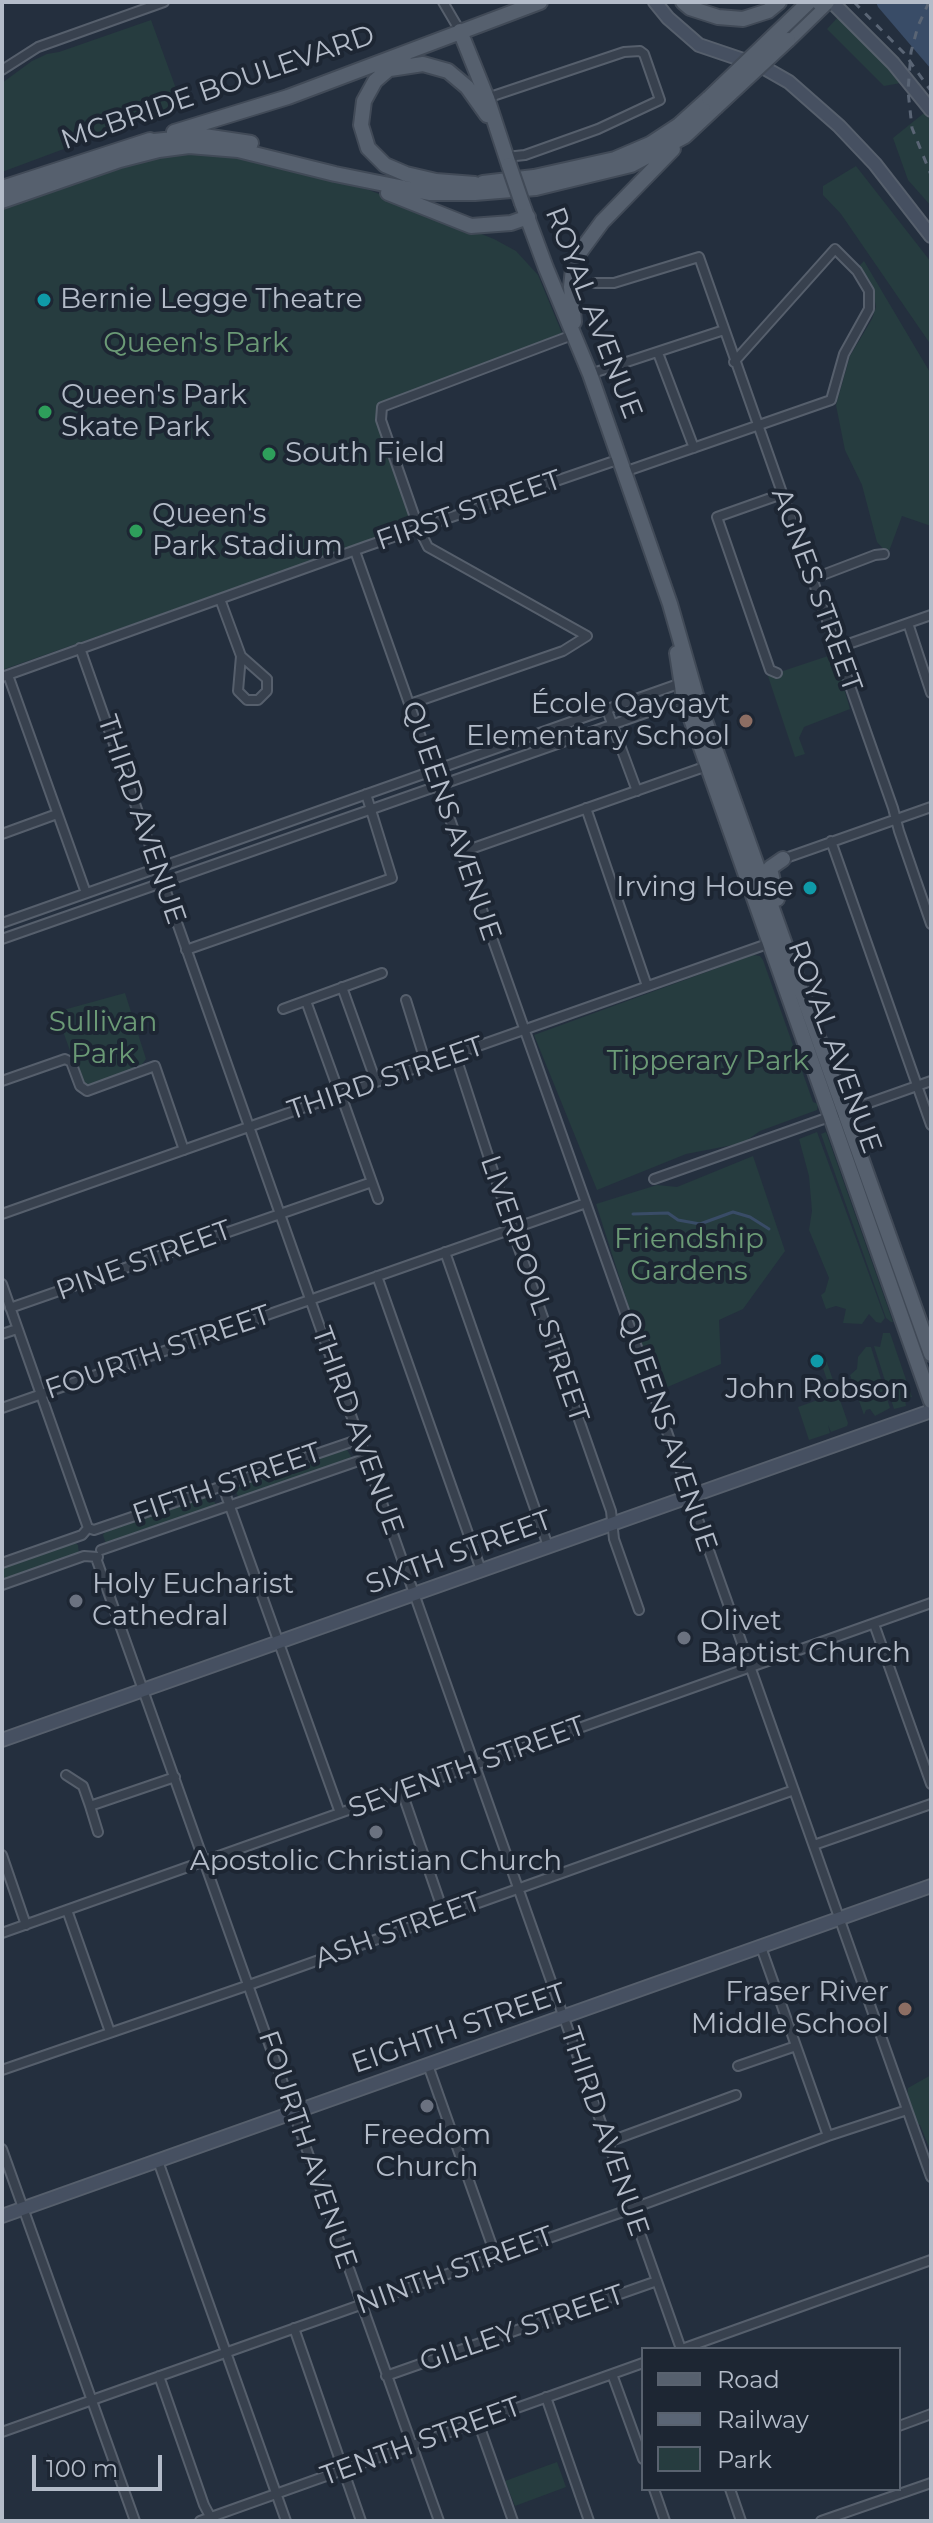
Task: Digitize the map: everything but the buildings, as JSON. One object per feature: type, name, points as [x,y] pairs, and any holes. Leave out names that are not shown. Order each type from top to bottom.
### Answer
[{"type":"main road","name":"MCBRIDE BOULEVARD","points":[[2,188],[288,97],[540,2]]},
{"type":"main road","points":[[683,2],[690,8],[718,17],[743,19],[768,11],[779,2]]},
{"type":"main road","points":[[575,334],[571,287],[574,260],[602,222],[809,2]]},
{"type":"main road","points":[[144,142],[220,137],[403,182],[434,186],[534,177],[615,159],[650,144],[712,103],[829,2]]},
{"type":"main road","name":"ROYAL AVENUE","points":[[460,31],[552,283],[595,373],[622,465],[673,616],[707,766],[776,941]]},
{"type":"main road","points":[[421,45],[386,70],[370,88],[362,109],[363,134],[373,154],[385,165],[436,181],[475,184]]},
{"type":"main road","points":[[386,70],[423,64],[448,71],[473,94],[496,129]]},
{"type":"main road","points":[[335,174],[429,193],[536,188],[631,165],[685,136]]},
{"type":"main road","name":"MCBRIDE BOULEVARD","points":[[2,201],[120,160],[189,146],[238,150],[335,174]]},
{"type":"main road","points":[[335,174],[471,226],[511,223],[525,210]]},
{"type":"main road","name":"ROYAL AVENUE","points":[[688,689],[837,1114],[931,1401]]},
{"type":"main road","points":[[776,941],[783,923],[770,871],[774,863],[783,859]]},
{"type":"main road","name":"ROYAL AVENUE","points":[[837,1114],[931,1354]]},
{"type":"street","points":[[2,70],[38,47],[164,2]]},
{"type":"street","points":[[443,2],[460,31]]},
{"type":"street","points":[[655,2],[699,45],[761,66],[789,82],[839,126],[875,164],[931,236]]},
{"type":"street","points":[[829,2],[893,63],[931,110]]},
{"type":"street","points":[[487,98],[624,52],[640,51],[644,54],[660,100],[598,129],[508,161]]},
{"type":"street","name":"FIRST STREET","points":[[5,676],[419,529],[622,465],[694,448],[831,400],[844,354],[866,317],[870,303],[869,291],[857,271],[835,249],[734,362]]},
{"type":"street","name":"AGNES STREET","points":[[595,283],[614,283],[699,257],[931,924]]},
{"type":"street","points":[[595,373],[724,330]]},
{"type":"street","points":[[410,704],[563,651],[587,636],[428,547],[380,416],[382,407],[575,334]]},
{"type":"street","points":[[658,353],[694,448]]},
{"type":"street","points":[[777,673],[770,670],[717,517],[782,494]]},
{"type":"street","name":"QUEENS AVENUE","points":[[355,551],[931,2177]]},
{"type":"street","points":[[812,579],[884,554]]},
{"type":"street","points":[[220,599],[241,656],[238,691],[247,700],[258,700],[267,691],[267,679],[241,656]]},
{"type":"street","points":[[837,648],[931,615]]},
{"type":"street","points":[[908,623],[931,693]]},
{"type":"street","name":"THIRD AVENUE","points":[[80,648],[680,2347]]},
{"type":"street","points":[[5,676],[86,893]]},
{"type":"street","points":[[2,923],[607,710],[688,689]]},
{"type":"street","points":[[2,939],[613,725],[688,689]]},
{"type":"street","points":[[607,710],[637,791]]},
{"type":"street","points":[[462,852],[707,766]]},
{"type":"street","points":[[186,950],[392,878],[366,794]]},
{"type":"street","points":[[783,859],[931,807]]},
{"type":"street","points":[[586,808],[647,986]]},
{"type":"street","points":[[2,834],[57,814]]},
{"type":"street","points":[[831,841],[931,1125]]},
{"type":"street","name":"THIRD STREET","points":[[2,1214],[776,941]]},
{"type":"street","points":[[283,1009],[382,973]]},
{"type":"street","points":[[342,987],[376,1082]]},
{"type":"street","points":[[406,1000],[426,1064]]},
{"type":"street","points":[[306,1001],[378,1199]]},
{"type":"street","name":"LIVERPOOL STREET","points":[[455,1054],[614,1523],[614,1539],[639,1610]]},
{"type":"street","points":[[2,1081],[65,1059],[71,1062],[80,1086],[87,1091],[155,1066],[184,1150]]},
{"type":"street","points":[[654,1179],[931,1081]]},
{"type":"street","name":"PINE STREET","points":[[10,1308],[372,1182]]},
{"type":"street","name":"FOURTH STREET","points":[[2,1408],[586,1203]]},
{"type":"street","points":[[445,1252],[548,1546]]},
{"type":"street","points":[[377,1276],[481,1570]]},
{"type":"street","points":[[2,1284],[95,1554]]},
{"type":"street","points":[[2,1334],[17,1329]]},
{"type":"street","name":"SIXTH STREET","points":[[2,1740],[931,1411]]},
{"type":"street","name":"FIFTH STREET","points":[[2,1563],[360,1439]]},
{"type":"street","name":"FIFTH STREET","points":[[2,1585],[367,1458]]},
{"type":"street","points":[[223,1487],[340,1813]]},
{"type":"street","points":[[88,1531],[95,1554]]},
{"type":"street","name":"FOURTH AVENUE","points":[[95,1554],[439,2521]]},
{"type":"street","name":"SEVENTH STREET","points":[[2,1933],[206,1864],[340,1813],[931,1603]]},
{"type":"street","points":[[874,1624],[931,1784]]},
{"type":"street","points":[[66,1775],[83,1786],[98,1832]]},
{"type":"street","points":[[90,1806],[175,1777]]},
{"type":"street","name":"ASH STREET","points":[[2,2070],[794,1790]]},
{"type":"street","points":[[402,1792],[444,1914]]},
{"type":"street","points":[[814,1845],[931,1804]]},
{"type":"street","points":[[2,1855],[26,1925]]},
{"type":"street","name":"EIGHTH STREET","points":[[2,2216],[931,1886]]},
{"type":"street","points":[[67,1910],[110,2032]]},
{"type":"street","points":[[761,1947],[828,2136]]},
{"type":"street","points":[[738,2066],[796,2046]]},
{"type":"street","points":[[428,2065],[496,2257]]},
{"type":"street","points":[[608,2142],[736,2095]]},
{"type":"street","name":"NINTH STREET","points":[[2,2432],[907,2110]]},
{"type":"street","points":[[2,2149],[135,2521]]},
{"type":"street","points":[[158,2161],[286,2521]]},
{"type":"street","points":[[687,2347],[931,2260]]},
{"type":"street","name":"GILLEY STREET","points":[[386,2376],[657,2281]]},
{"type":"street","points":[[294,2328],[361,2521]]},
{"type":"street","name":"TENTH STREET","points":[[200,2521],[641,2364]]},
{"type":"street","points":[[612,2374],[641,2454]]},
{"type":"street","points":[[159,2376],[204,2505],[212,2519]]},
{"type":"street","points":[[546,2397],[589,2521]]},
{"type":"street","points":[[901,2425],[931,2414]]},
{"type":"street","points":[[478,2422],[513,2521]]},
{"type":"street","points":[[821,2521],[931,2483]]},
{"type":"street","points":[[655,2491],[665,2521]]},
{"type":"street","points":[[731,2491],[741,2521]]},
{"type":"green space","points":[[838,17],[901,83],[884,86],[827,29]]},
{"type":"green space","points":[[151,20],[182,105],[2,172],[2,83],[47,54]]},
{"type":"green space","points":[[924,113],[931,120],[931,206],[908,180],[893,138]]},
{"type":"green space","name":"Queen's Park","points":[[210,151],[242,156],[369,190],[494,239],[516,251],[538,275],[562,333],[378,406],[410,519],[408,527],[2,670],[2,207],[126,163],[169,153]]},
{"type":"green space","points":[[856,166],[931,262],[931,345],[841,214],[823,195],[823,186]]},
{"type":"green space","points":[[864,261],[931,374],[931,526],[902,516],[888,554],[877,542],[862,485],[845,450],[836,405],[850,356],[876,307],[871,283],[859,266]]},
{"type":"green space","points":[[834,654],[850,709],[804,727],[799,738],[805,754],[795,757],[767,673],[775,678],[777,673]]},
{"type":"green space","name":"Tipperary Park","points":[[753,955],[763,960],[813,1102],[818,1104],[817,1110],[760,1131],[743,1143],[686,1154],[597,1190],[534,1035]]},
{"type":"green space","name":"Sullivan Park","points":[[125,993],[146,1059],[140,1067],[86,1087],[82,1084],[56,1012]]},
{"type":"green space","points":[[817,1132],[885,1318],[881,1323],[869,1314],[862,1324],[843,1323],[846,1309],[836,1306],[826,1309],[821,1295],[829,1278],[809,1230],[812,1211],[809,1176],[799,1139]]},
{"type":"green space","points":[[826,1132],[893,1322],[886,1318],[821,1134]]},
{"type":"green space","name":"Friendship Gardens","points":[[753,1156],[785,1251],[743,1309],[719,1320],[721,1364],[656,1392],[596,1204],[657,1185],[677,1187]]},
{"type":"green space","points":[[883,1333],[890,1333],[912,1397],[905,1399],[906,1406],[894,1409],[874,1346],[880,1347]]},
{"type":"green space","points":[[866,1347],[871,1347],[890,1408],[875,1416],[870,1409],[864,1415],[850,1375],[857,1369],[858,1357]]},
{"type":"green space","points":[[826,1360],[848,1423],[831,1432],[828,1425],[830,1433],[809,1440],[798,1407],[829,1396],[830,1389],[821,1362]]},
{"type":"green space","points":[[345,1447],[351,1456],[348,1462],[244,1497],[238,1496],[235,1490],[240,1484]]},
{"type":"green space","points":[[209,1495],[216,1504],[213,1508],[106,1544],[105,1532]]},
{"type":"green space","points":[[74,1542],[78,1545],[79,1554],[2,1583],[2,1568]]},
{"type":"green space","points":[[931,2075],[931,2152],[920,2125],[915,2122],[907,2097],[908,2088]]},
{"type":"green space","points":[[557,2462],[566,2487],[515,2506],[505,2481]]},
{"type":"water","points":[[876,2],[931,2],[931,69],[878,7]]},
{"type":"waterway","points":[[633,1214],[668,1213],[678,1220],[700,1224],[733,1212],[750,1217],[769,1229]]},
{"type":"railway","points":[[854,2],[904,53],[931,91]]},
{"type":"railway","points":[[929,2],[911,52],[908,91],[912,128],[931,175]]},
{"type":"place","name":"Bernie Legge Theatre","points":[[44,300]]},
{"type":"place","name":"Queen's Park Skate Park","points":[[45,412]]},
{"type":"place","name":"South Field","points":[[269,454]]},
{"type":"place","name":"Queen's Park Stadium","points":[[136,531]]},
{"type":"place","name":"École Qayqayt Elementary School","points":[[746,721]]},
{"type":"place","name":"Irving House","points":[[810,888]]},
{"type":"place","name":"John Robson","points":[[817,1361]]},
{"type":"place","name":"Holy Eucharist Cathedral","points":[[76,1601]]},
{"type":"place","name":"Olivet Baptist Church","points":[[684,1638]]},
{"type":"place","name":"Apostolic Christian Church","points":[[376,1832]]},
{"type":"place","name":"Fraser River Middle School","points":[[905,2009]]},
{"type":"place","name":"Freedom Church","points":[[427,2106]]}]
